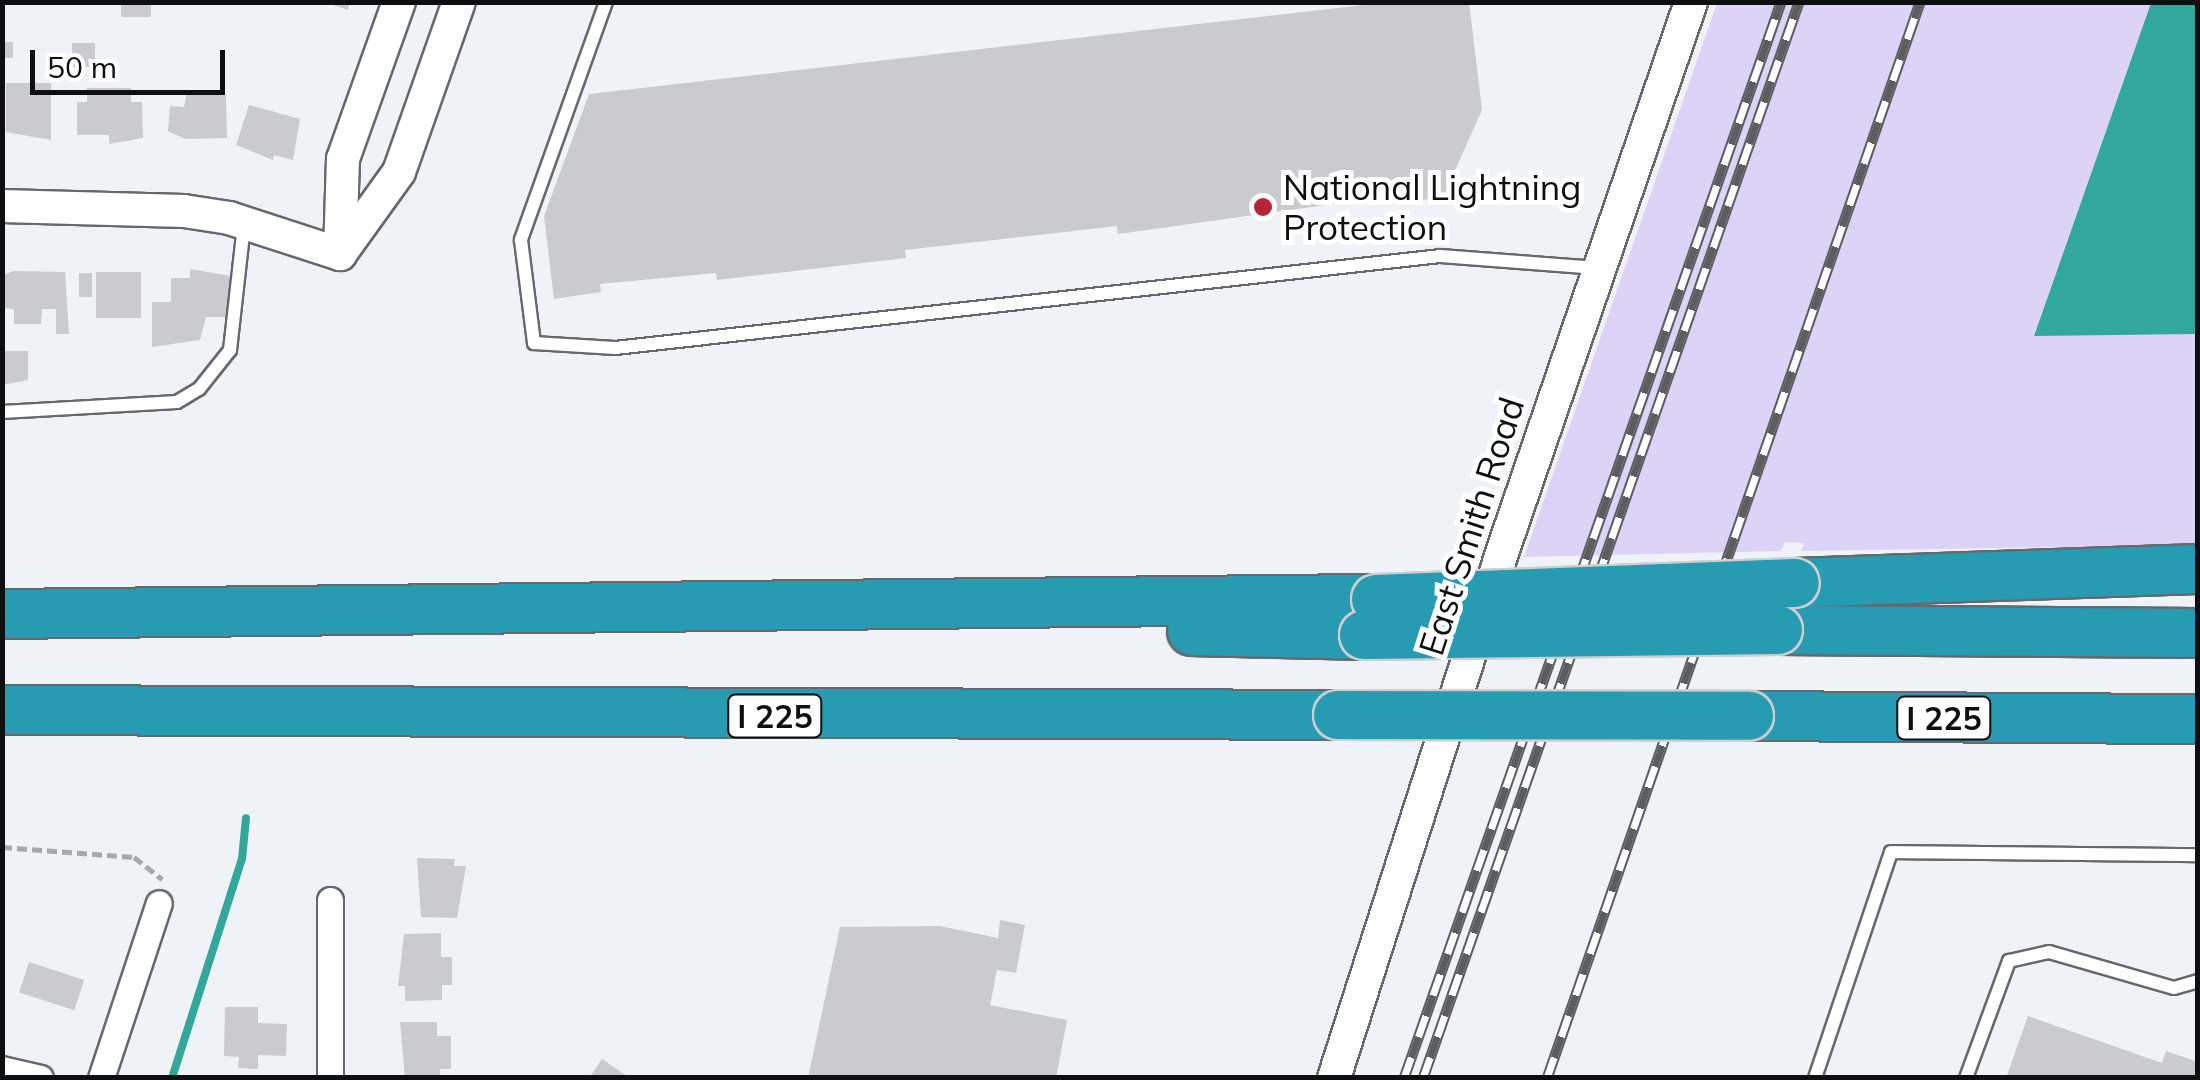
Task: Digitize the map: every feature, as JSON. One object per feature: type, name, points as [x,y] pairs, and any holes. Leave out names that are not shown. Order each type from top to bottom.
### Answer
[{"type":"highway","points":[[1370,617],[1795,582],[2198,569]]},
{"type":"highway","points":[[2,614],[1370,617],[1778,630],[2198,633]]},
{"type":"highway","name":"I 225","points":[[2,710],[1749,716],[2198,722]]},
{"type":"street","points":[[340,254],[343,160],[399,2]]},
{"type":"street","points":[[340,254],[399,172],[459,2]]},
{"type":"street","name":"East Smith Road","points":[[1334,1078],[1691,2]]},
{"type":"street","points":[[2,206],[149,208],[244,222],[340,254]]},
{"type":"street","points":[[330,900],[330,1078]]},
{"type":"street","points":[[100,1078],[159,903]]},
{"type":"street","points":[[2,1068],[40,1078]]},
{"type":"lane","points":[[606,2],[522,240],[534,343],[615,348],[1440,256],[1600,269]]},
{"type":"lane","points":[[2,412],[177,402],[199,389],[230,350],[244,222]]},
{"type":"lane","points":[[1814,1078],[1890,852],[2198,855]]},
{"type":"lane","points":[[1966,1078],[2009,961],[2049,952],[2174,988],[2198,981]]},
{"type":"path","points":[[2,847],[134,857],[165,881],[159,903]]},
{"type":"shaded area","points":[[1717,3],[2151,3],[2034,335],[2197,334],[2197,545],[1801,551],[1804,543],[1785,542],[1781,551],[1524,557]]},
{"type":"shaded area","points":[[2151,3],[2197,3],[2197,334],[2034,336]]},
{"type":"building","points":[[121,2],[151,2],[151,17],[121,17]]},
{"type":"building","points":[[324,2],[350,2],[348,10]]},
{"type":"building","points":[[1390,2],[1469,2],[1482,110],[1443,197],[1385,205],[1384,197],[1118,234],[1117,226],[905,250],[906,258],[717,280],[716,273],[600,284],[601,292],[554,299],[544,216],[589,94]]},
{"type":"building","points":[[2,42],[13,42],[13,58],[2,58]]},
{"type":"building","points":[[72,43],[95,43],[95,67],[72,67]]},
{"type":"building","points":[[6,83],[51,83],[51,140],[6,132]]},
{"type":"building","points":[[87,88],[131,88],[131,102],[142,102],[143,138],[109,144],[109,135],[77,135],[77,102],[87,102]]},
{"type":"building","points":[[187,91],[226,95],[227,138],[185,139],[168,131],[170,106],[184,107]]},
{"type":"building","points":[[249,105],[300,119],[293,160],[274,155],[273,160],[236,145]]},
{"type":"building","points":[[190,269],[231,276],[227,317],[206,317],[200,340],[152,347],[152,302],[171,302],[171,278],[190,278]]},
{"type":"building","points":[[14,271],[65,272],[69,334],[56,334],[56,309],[42,309],[41,324],[14,324],[14,309],[2,308],[2,275]]},
{"type":"building","points":[[96,272],[141,272],[141,318],[96,318]]},
{"type":"building","points":[[79,273],[92,273],[92,297],[79,297]]},
{"type":"building","points":[[2,351],[28,351],[28,380],[2,385]]},
{"type":"building","points":[[417,858],[455,859],[454,866],[466,866],[457,918],[421,917]]},
{"type":"building","points":[[1000,920],[1025,925],[1016,973],[997,970],[990,1005],[1067,1020],[1056,1078],[808,1078],[840,927],[940,926],[998,938]]},
{"type":"building","points":[[441,933],[441,957],[452,957],[452,985],[442,985],[442,1000],[405,1001],[405,986],[398,986],[404,934]]},
{"type":"building","points":[[29,962],[84,980],[74,1010],[19,992]]},
{"type":"building","points":[[225,1007],[258,1007],[258,1023],[287,1024],[286,1056],[258,1055],[258,1069],[238,1068],[239,1057],[224,1056]]},
{"type":"building","points":[[2028,1016],[2162,1063],[2166,1051],[2198,1062],[2197,1078],[2006,1078]]},
{"type":"building","points":[[400,1022],[437,1022],[437,1036],[451,1036],[451,1069],[440,1069],[440,1078],[405,1078]]},
{"type":"building","points":[[602,1059],[630,1078],[589,1078]]},
{"type":"waterway","points":[[172,1078],[242,859],[246,818]]},
{"type":"railway","points":[[1404,1078],[1781,2]]},
{"type":"railway","points":[[1423,1078],[1799,2]]},
{"type":"railway","points":[[1547,1078],[1920,2]]},
{"type":"place","name":"National Lightning Protection","points":[[1263,207]]}]
